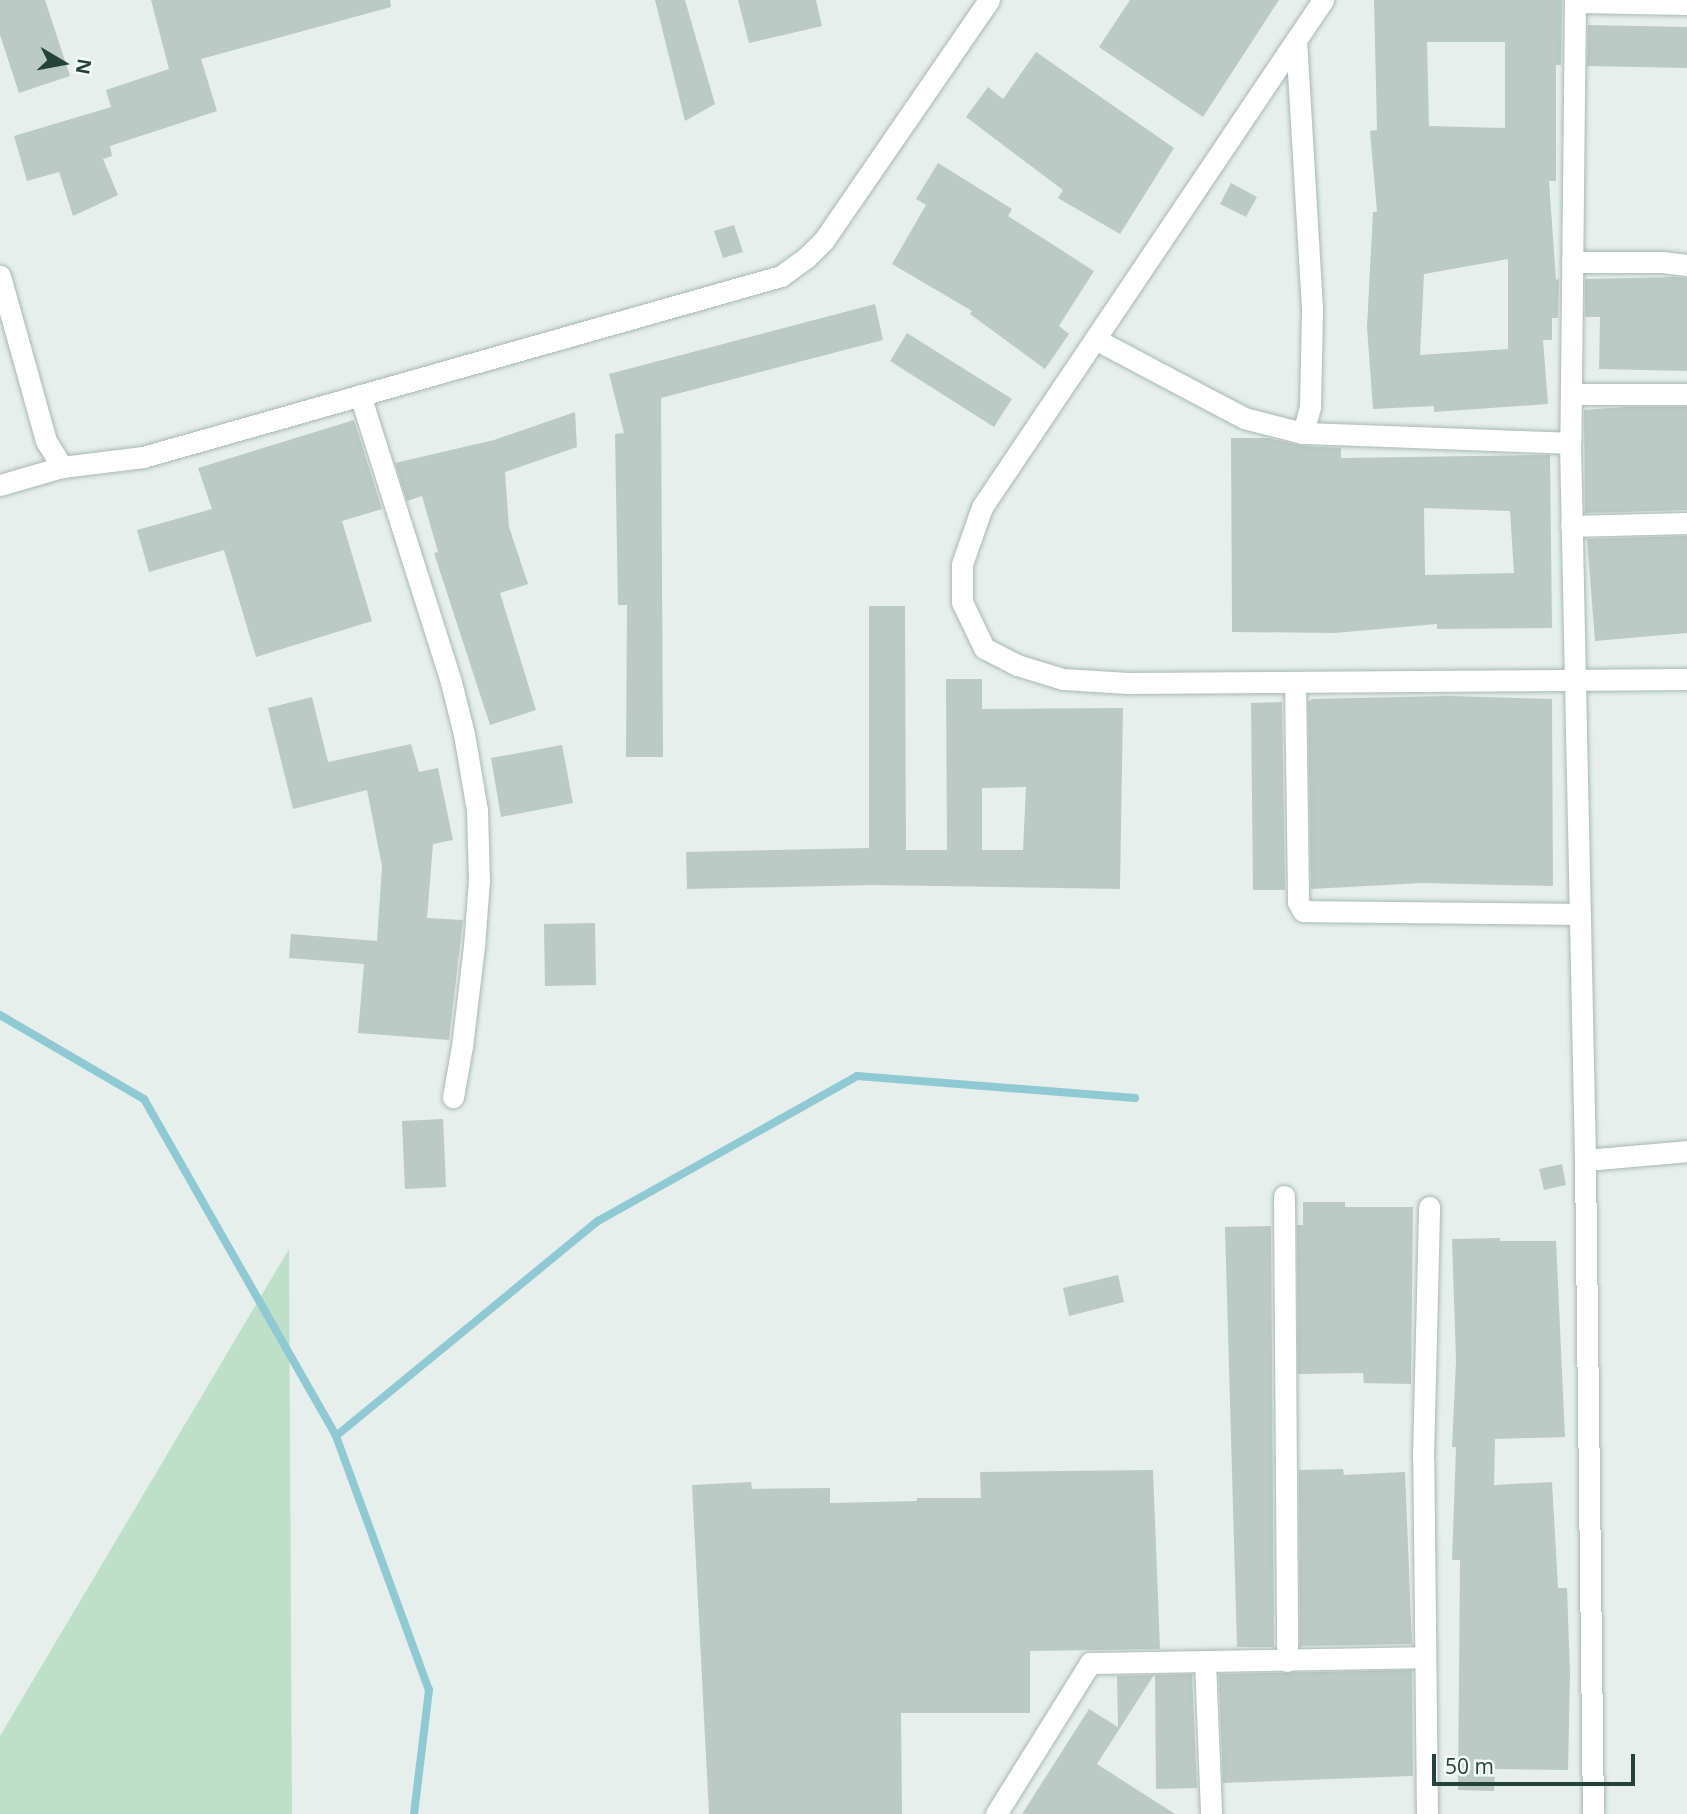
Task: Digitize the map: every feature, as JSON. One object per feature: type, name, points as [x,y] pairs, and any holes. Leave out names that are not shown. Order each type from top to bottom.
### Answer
[{"type":"street","points":[[0,485],[62,467],[142,457],[781,276],[806,258],[824,240],[989,0]]},
{"type":"street","points":[[1323,0],[982,508],[962,564],[962,602],[984,648],[1017,665],[1063,679],[1128,683],[1687,679]]},
{"type":"street","points":[[1593,1814],[1585,1160],[1570,443],[1575,1],[1687,4]]},
{"type":"street","points":[[1296,40],[1312,308],[1310,407],[1303,433]]},
{"type":"street","points":[[1572,262],[1662,262],[1687,265]]},
{"type":"street","points":[[0,276],[46,441],[62,467]]},
{"type":"street","points":[[1095,339],[1244,418],[1303,433],[1570,443]]},
{"type":"street","points":[[1571,394],[1687,394]]},
{"type":"street","points":[[360,396],[451,682],[464,734],[477,810],[479,880],[474,946],[463,1046],[453,1097]]},
{"type":"street","points":[[1571,526],[1687,523]]},
{"type":"street","points":[[1295,682],[1298,902],[1303,911],[1579,914]]},
{"type":"street","points":[[1585,1160],[1687,1151]]},
{"type":"street","points":[[1284,1196],[1287,1661]]},
{"type":"street","points":[[1427,1814],[1423,1458],[1429,1207]]},
{"type":"street","points":[[996,1814],[1090,1663],[1108,1660],[1205,1662],[1424,1657]]},
{"type":"street","points":[[1205,1662],[1211,1814]]},
{"type":"green space","points":[[289,1249],[292,1814],[0,1814],[0,1736]]},
{"type":"building","points":[[0,0],[45,0],[70,76],[19,93],[0,35]]},
{"type":"building","points":[[151,0],[390,0],[391,7],[201,59],[217,111],[110,146],[112,156],[103,159],[118,195],[73,216],[59,172],[27,181],[14,136],[111,107],[106,90],[169,69]]},
{"type":"building","points":[[655,0],[685,0],[715,104],[685,121]]},
{"type":"building","points":[[738,0],[816,0],[822,26],[749,43]]},
{"type":"building","points":[[1130,0],[1279,0],[1203,117],[1099,47]]},
{"type":"building","points":[[1374,0],[1562,0],[1561,65],[1556,65],[1556,181],[1549,181],[1556,280],[1559,279],[1558,318],[1552,318],[1552,340],[1543,340],[1548,404],[1434,412],[1434,406],[1373,409],[1367,327],[1373,212],[1377,212],[1370,131],[1377,130]],"holes":[[[1427,42],[1505,42],[1505,128],[1429,126]],[[1508,259],[1508,349],[1420,355],[1424,274]]]},
{"type":"building","points":[[1588,25],[1687,27],[1687,68],[1587,66]]},
{"type":"building","points":[[1036,52],[1174,148],[1120,234],[1058,198],[1063,190],[966,117],[988,87],[1003,99]]},
{"type":"building","points":[[938,163],[1012,209],[1008,216],[1094,271],[1059,326],[1069,334],[1045,369],[970,314],[972,311],[892,264],[926,205],[916,199]]},
{"type":"building","points":[[1231,183],[1257,197],[1246,217],[1220,204]]},
{"type":"building","points":[[734,225],[743,252],[723,258],[714,231]]},
{"type":"building","points":[[1687,278],[1687,371],[1599,369],[1600,317],[1585,317],[1585,279]]},
{"type":"building","points":[[875,304],[883,340],[661,398],[663,757],[626,757],[627,605],[618,605],[615,434],[624,433],[609,374]]},
{"type":"building","points":[[907,333],[1012,399],[994,427],[890,361]]},
{"type":"building","points":[[1687,407],[1687,510],[1585,513],[1584,410]]},
{"type":"building","points":[[575,412],[577,447],[505,472],[509,527],[528,584],[500,593],[536,710],[490,725],[434,553],[438,552],[422,496],[407,501],[395,463],[494,440]]},
{"type":"building","points":[[354,420],[382,509],[342,521],[372,621],[256,657],[224,550],[149,572],[137,530],[212,509],[198,468]]},
{"type":"building","points":[[1231,438],[1268,438],[1303,446],[1341,448],[1341,458],[1550,455],[1552,628],[1437,629],[1437,624],[1335,633],[1232,632]],"holes":[[[1424,508],[1510,511],[1514,573],[1425,575]]]},
{"type":"building","points":[[1687,536],[1687,633],[1595,641],[1587,539]]},
{"type":"building","points":[[869,606],[905,606],[906,850],[947,850],[946,679],[982,679],[982,709],[1123,708],[1120,889],[873,885],[687,889],[686,852],[869,848]],"holes":[[[1026,787],[1023,850],[982,850],[982,788]]]},
{"type":"building","points":[[1447,696],[1552,699],[1553,886],[1422,883],[1311,889],[1308,702],[1312,699]]},
{"type":"building","points":[[312,697],[328,762],[411,744],[419,772],[438,768],[453,840],[433,844],[427,918],[463,920],[449,1040],[358,1033],[364,964],[289,958],[291,934],[377,941],[382,866],[367,790],[293,809],[268,708]]},
{"type":"building","points":[[1282,702],[1285,890],[1253,890],[1251,703]]},
{"type":"building","points":[[562,745],[573,803],[501,817],[491,758]]},
{"type":"building","points":[[595,923],[596,985],[545,986],[544,924]]},
{"type":"building","points":[[443,1119],[446,1187],[405,1189],[402,1121]]},
{"type":"building","points":[[1562,1164],[1566,1185],[1544,1190],[1539,1169]]},
{"type":"building","points":[[1303,1202],[1345,1202],[1345,1207],[1413,1207],[1411,1384],[1364,1383],[1363,1373],[1298,1374],[1297,1225],[1303,1225]]},
{"type":"building","points":[[1271,1226],[1274,1647],[1237,1647],[1225,1227]]},
{"type":"building","points":[[1500,1238],[1500,1241],[1556,1241],[1565,1437],[1495,1439],[1494,1485],[1552,1482],[1558,1588],[1567,1588],[1570,1673],[1568,1770],[1495,1769],[1494,1791],[1458,1790],[1460,1560],[1452,1560],[1456,1447],[1452,1447],[1456,1361],[1452,1239]]},
{"type":"building","points":[[1118,1275],[1124,1302],[1069,1316],[1063,1288]]},
{"type":"building","points":[[1343,1469],[1344,1475],[1405,1472],[1412,1644],[1300,1646],[1299,1470]]},
{"type":"building","points":[[1153,1470],[1160,1649],[1030,1651],[1030,1713],[901,1713],[902,1814],[709,1814],[692,1485],[751,1482],[752,1489],[830,1488],[830,1503],[917,1501],[917,1498],[981,1498],[980,1472]]},
{"type":"building","points":[[1412,1670],[1413,1776],[1223,1783],[1219,1674]]},
{"type":"building","points":[[1192,1674],[1197,1788],[1156,1789],[1155,1675]]},
{"type":"building","points":[[1154,1675],[1097,1764],[1175,1814],[1022,1814],[1089,1709],[1118,1727],[1117,1676]]},
{"type":"waterway","points":[[0,1015],[144,1099],[336,1436],[429,1690],[414,1814]]},
{"type":"waterway","points":[[336,1436],[598,1221],[857,1076],[1135,1098]]}]
